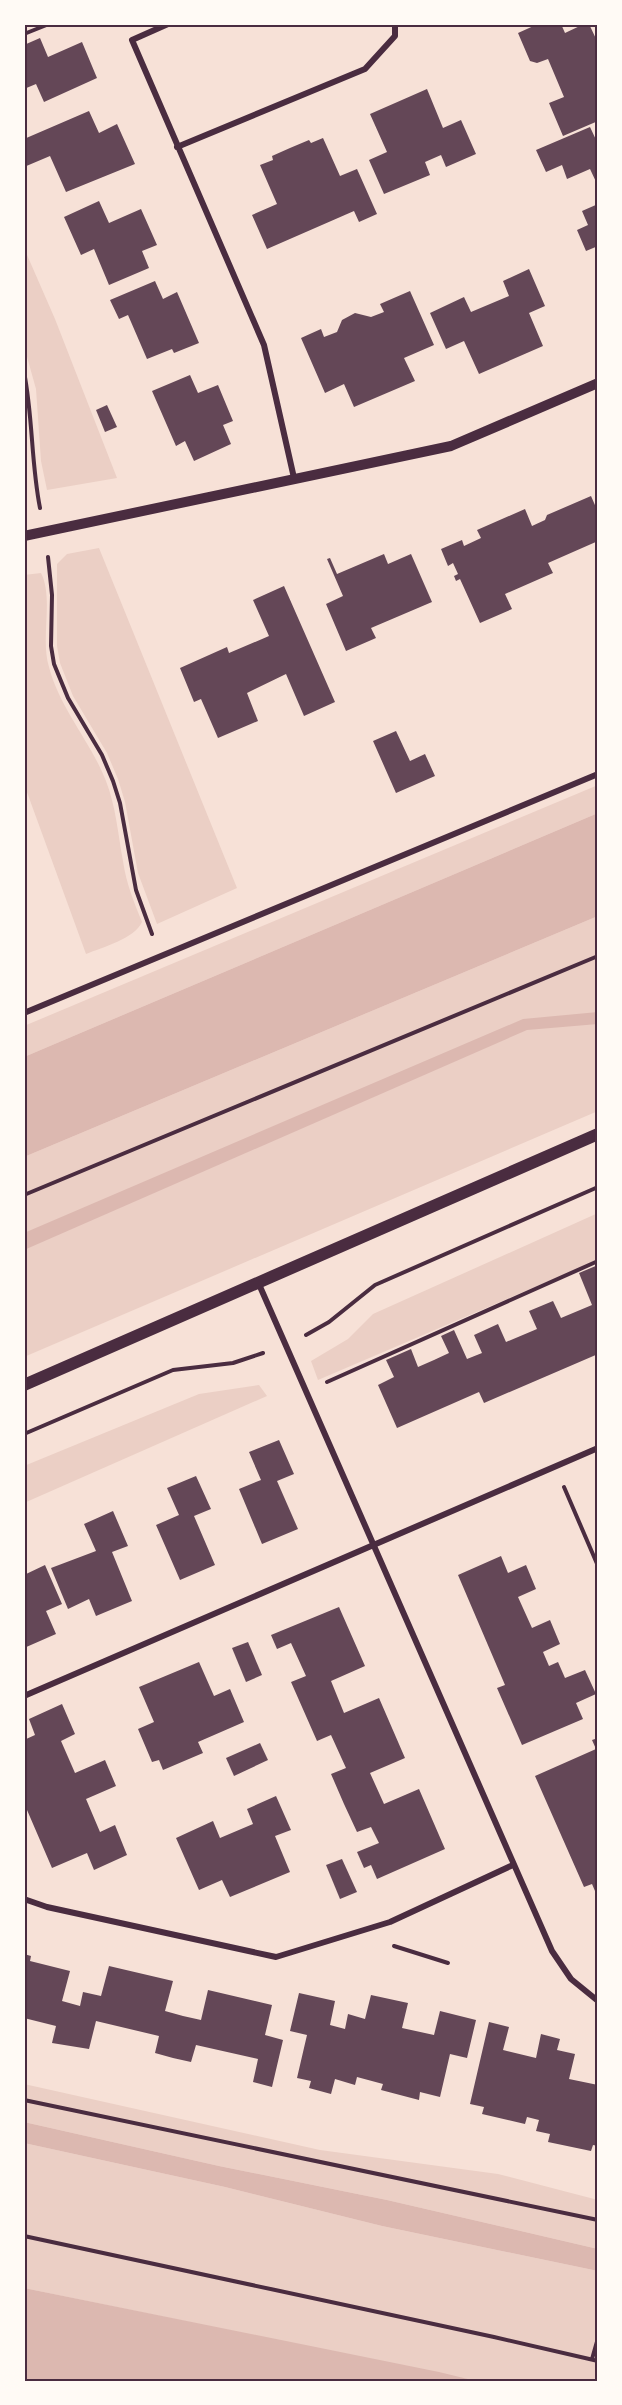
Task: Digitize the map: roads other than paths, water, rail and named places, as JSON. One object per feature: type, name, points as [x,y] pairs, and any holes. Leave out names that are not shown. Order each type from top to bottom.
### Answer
[{"type":"main road","points":[[24,1384],[598,1134]]},
{"type":"street","points":[[168,24],[132,40],[264,345],[294,478]]},
{"type":"street","points":[[177,147],[365,69],[395,36],[395,24]]},
{"type":"street","points":[[24,536],[450,446],[598,383]]},
{"type":"street","points":[[24,1013],[598,774]]},
{"type":"street","points":[[258,1282],[552,1951],[571,1979],[598,2001]]},
{"type":"street","points":[[24,1696],[598,1449]]},
{"type":"street","points":[[24,1899],[46,1907],[276,1957],[390,1922],[513,1864]]}]
